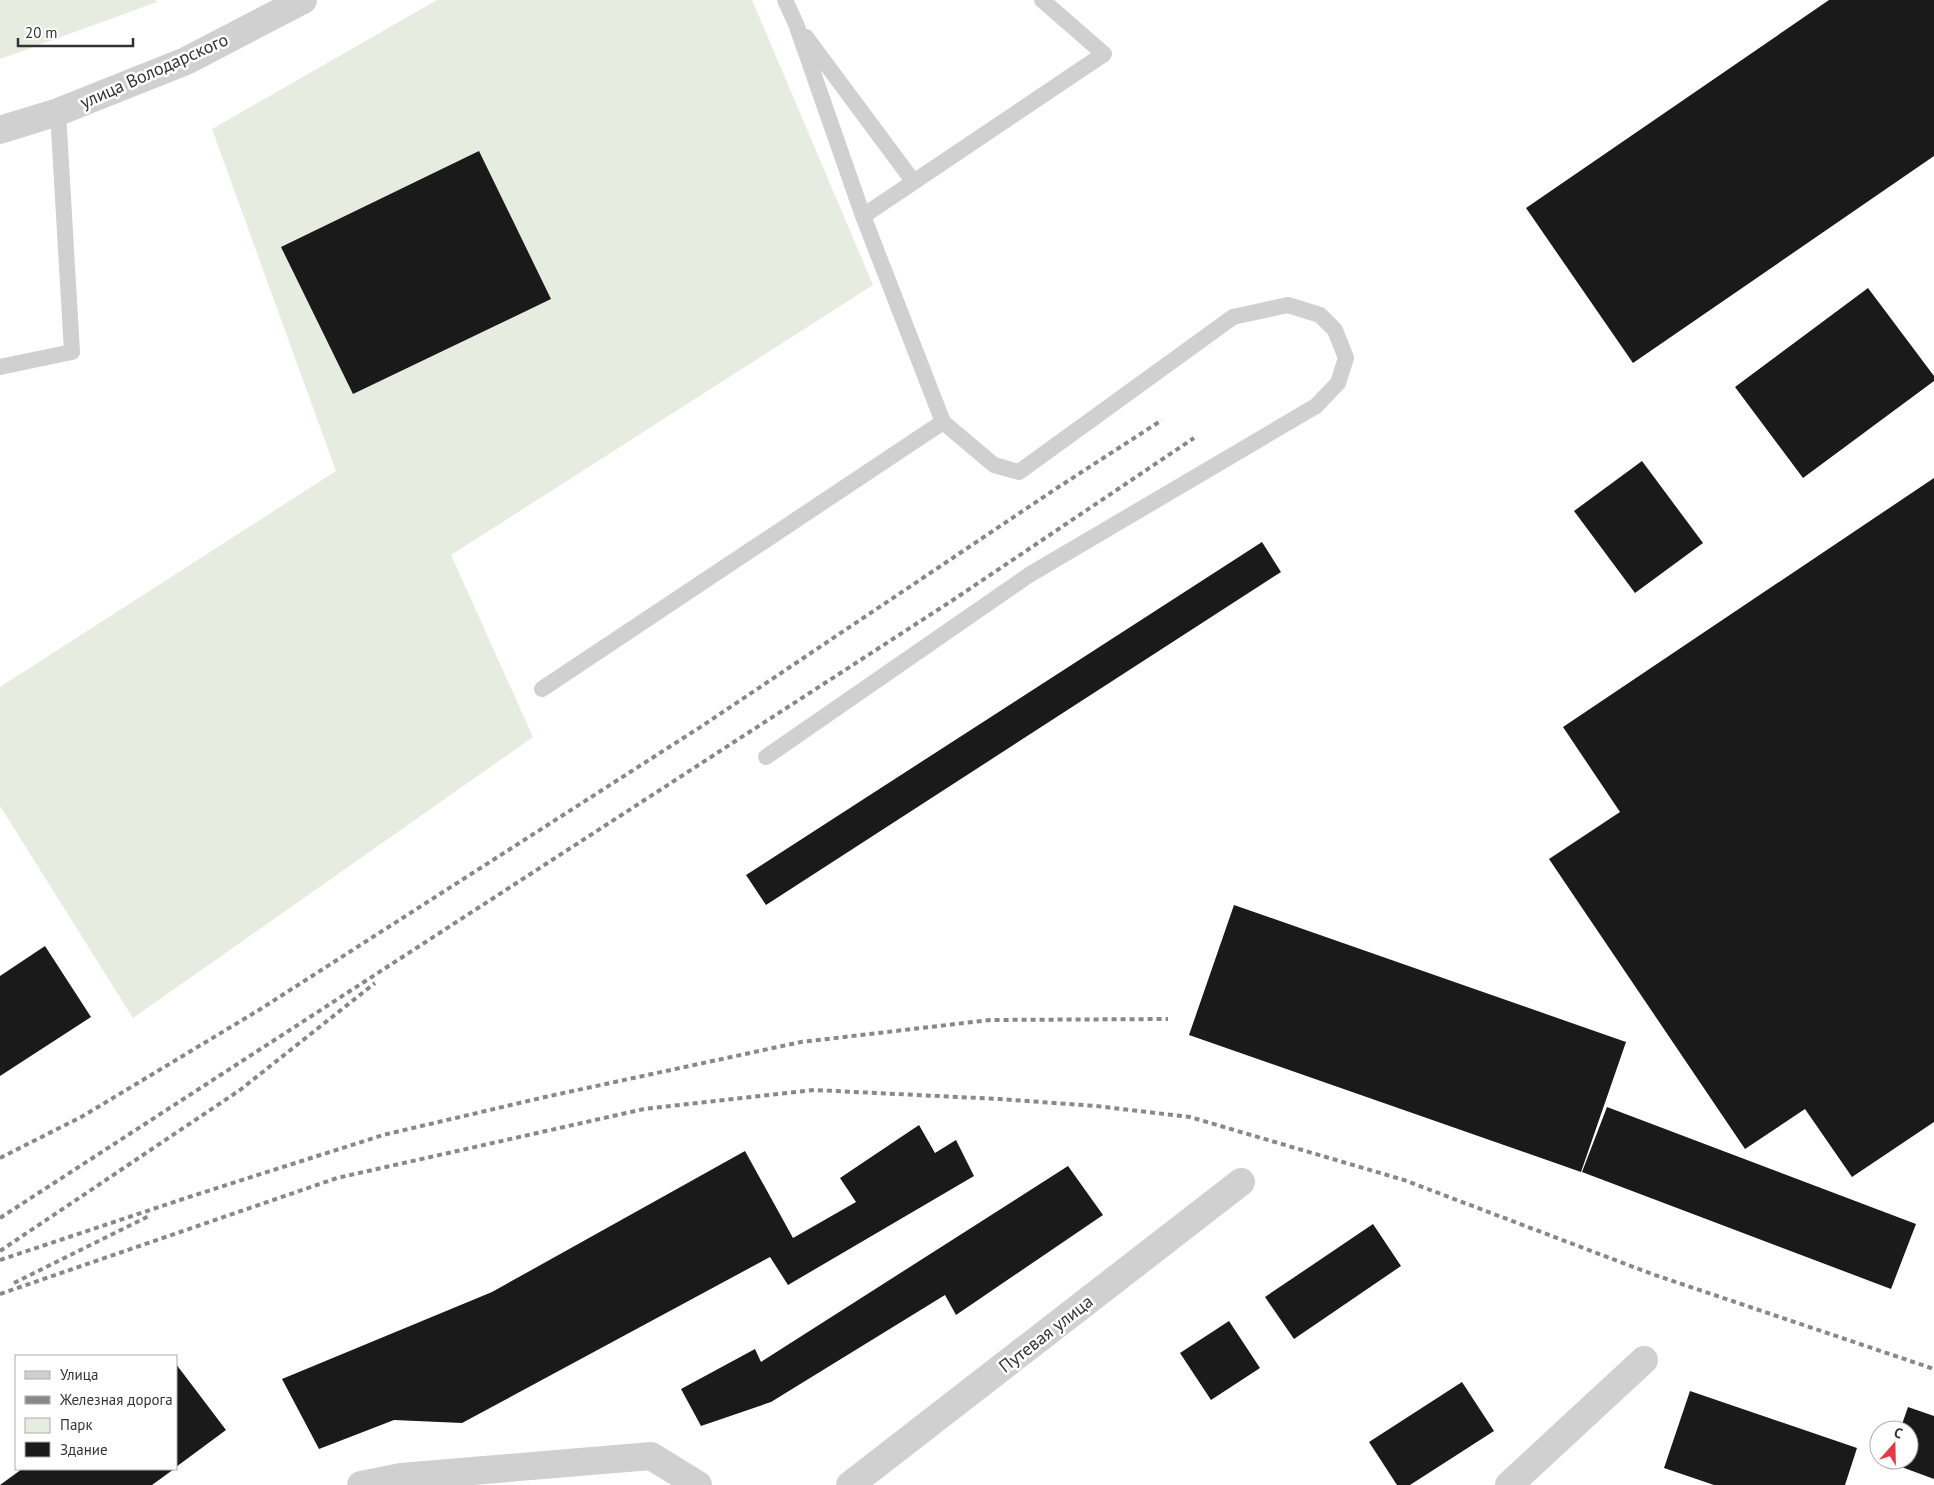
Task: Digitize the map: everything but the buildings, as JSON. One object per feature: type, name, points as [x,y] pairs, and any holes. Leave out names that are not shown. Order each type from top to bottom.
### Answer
[{"type":"street","name":"улица Володарского","points":[[0,130],[58,112],[186,61],[303,0]]},
{"type":"street","name":"Путевая улица","points":[[850,1485],[1241,1182]]},
{"type":"street","points":[[1509,1485],[1644,1360]]},
{"type":"street","points":[[362,1485],[401,1477],[651,1456],[698,1485]]},
{"type":"lane","points":[[766,757],[1029,575],[1316,406],[1338,383],[1346,358],[1335,330],[1320,315],[1288,305],[1233,317],[1019,472],[994,466],[943,422],[863,216],[786,0]]},
{"type":"lane","points":[[863,216],[1104,54],[1042,0]]},
{"type":"lane","points":[[796,24],[913,182]]},
{"type":"lane","points":[[0,368],[72,352],[58,112]]},
{"type":"lane","points":[[542,689],[943,422]]},
{"type":"green space","points":[[0,0],[155,0],[157,2],[0,59]]},
{"type":"green space","points":[[437,0],[752,0],[873,285],[451,555],[533,737],[133,1018],[0,806],[0,687],[336,471],[212,129]]},
{"type":"railway","points":[[0,1158],[83,1116],[259,1010],[702,726],[1057,488],[1162,420]]},
{"type":"railway","points":[[0,1218],[953,600],[1194,438]]},
{"type":"railway","points":[[0,1251],[240,1090],[375,983]]},
{"type":"railway","points":[[0,1260],[383,1135],[545,1097],[801,1042],[990,1020],[1168,1019]]},
{"type":"railway","points":[[0,1294],[337,1178],[644,1109],[814,1090],[999,1099],[1096,1106],[1190,1117],[1404,1180],[1652,1274],[1934,1369]]},
{"type":"railway","points":[[14,1283],[151,1215]]}]
